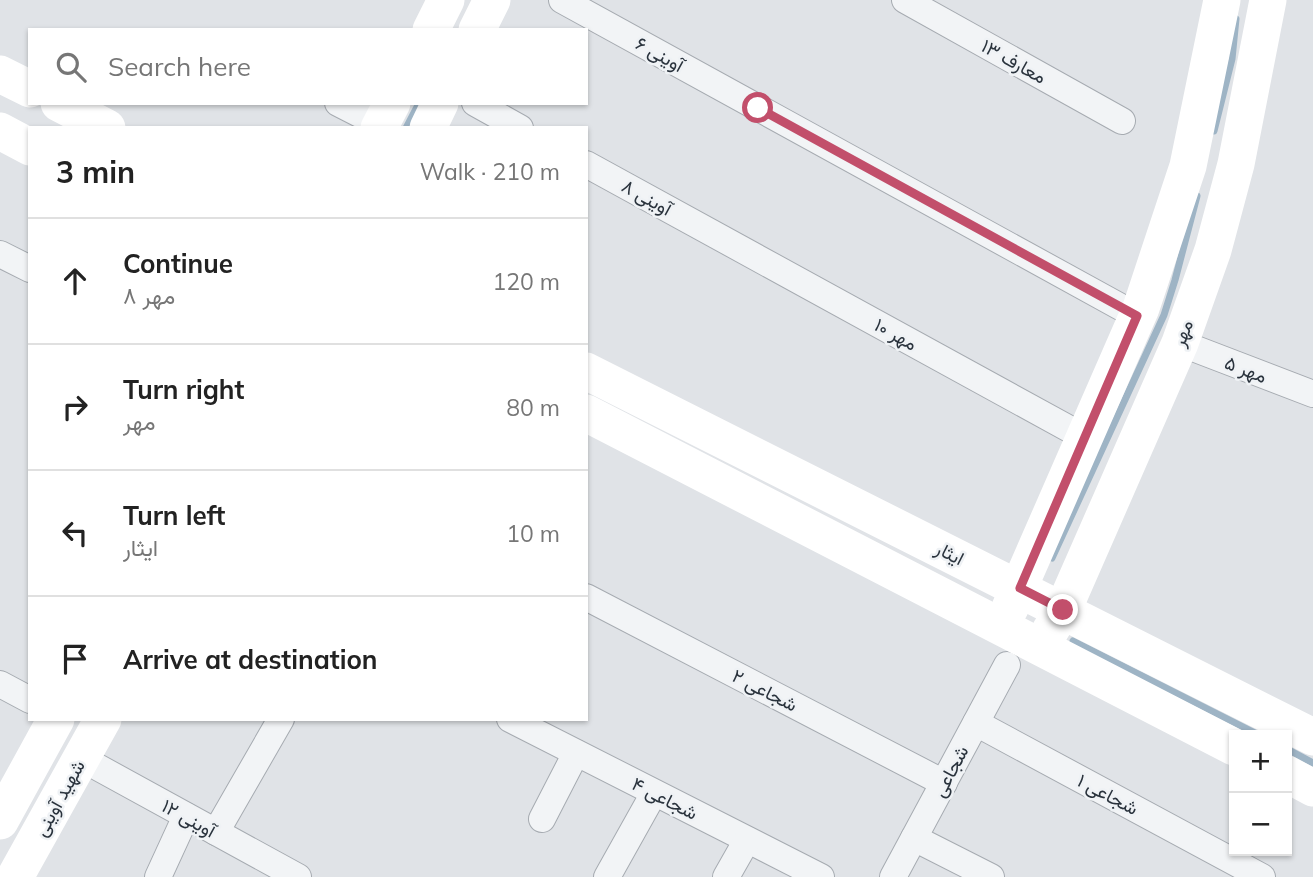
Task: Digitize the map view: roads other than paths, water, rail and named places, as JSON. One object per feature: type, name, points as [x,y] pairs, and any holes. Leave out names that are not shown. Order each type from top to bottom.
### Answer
[{"type":"street","points":[[432,28],[446,0]]},
{"type":"street","points":[[478,28],[492,0]]},
{"type":"street","name":"۶ آوینی","points":[[562,0],[1137,316]]},
{"type":"street","name":"معارف ۱۳","points":[[905,0],[1122,121]]},
{"type":"street","points":[[1040,647],[1007,665],[1000,626],[1020,588],[1137,316],[1188,166],[1222,0]]},
{"type":"street","name":"مهر","points":[[1040,647],[1063,610],[1180,343],[1213,250],[1233,176],[1268,0]]},
{"type":"street","points":[[0,74],[28,88]]},
{"type":"street","points":[[63,105],[103,126]]},
{"type":"street","points":[[344,105],[384,119]]},
{"type":"street","points":[[429,126],[439,105]]},
{"type":"street","points":[[479,105],[516,126]]},
{"type":"street","points":[[0,131],[28,146]]},
{"type":"street","name":"۸ آوینی","points":[[588,165],[707,231]]},
{"type":"street","name":"مهر ۱۰","points":[[707,231],[1084,437]]},
{"type":"street","points":[[0,254],[28,268]]},
{"type":"street","name":"مهر ۵","points":[[1180,343],[1313,394]]},
{"type":"street","name":"ایثار","points":[[588,372],[1313,737]]},
{"type":"street","points":[[588,414],[1229,744]]},
{"type":"street","name":"شجاعی ۲","points":[[588,598],[944,783]]},
{"type":"street","name":"شجاعی","points":[[894,877],[1007,665]]},
{"type":"street","points":[[0,684],[28,699]]},
{"type":"street","points":[[0,821],[55,721]]},
{"type":"street","name":"شهید آوینی","points":[[15,877],[102,721]]},
{"type":"street","points":[[216,832],[280,721]]},
{"type":"street","name":"شجاعی ۴","points":[[514,721],[821,877]]},
{"type":"street","name":"شجاعی ۱","points":[[976,723],[1251,871]]},
{"type":"street","points":[[542,819],[576,753]]},
{"type":"street","name":"۱۲ آوینی","points":[[81,758],[298,877]]},
{"type":"street","points":[[1292,777],[1313,788]]},
{"type":"street","points":[[607,877],[654,793]]},
{"type":"street","points":[[158,877],[186,816]]},
{"type":"street","points":[[914,838],[991,877]]},
{"type":"street","points":[[726,877],[747,840]]},
{"type":"waterway","points":[[1214,131],[1232,59],[1236,19]]},
{"type":"waterway","points":[[407,126],[418,105]]},
{"type":"waterway","points":[[1052,558],[1164,315],[1197,196]]},
{"type":"waterway","points":[[1073,641],[1249,730]]},
{"type":"waterway","points":[[1292,752],[1313,763]]}]
